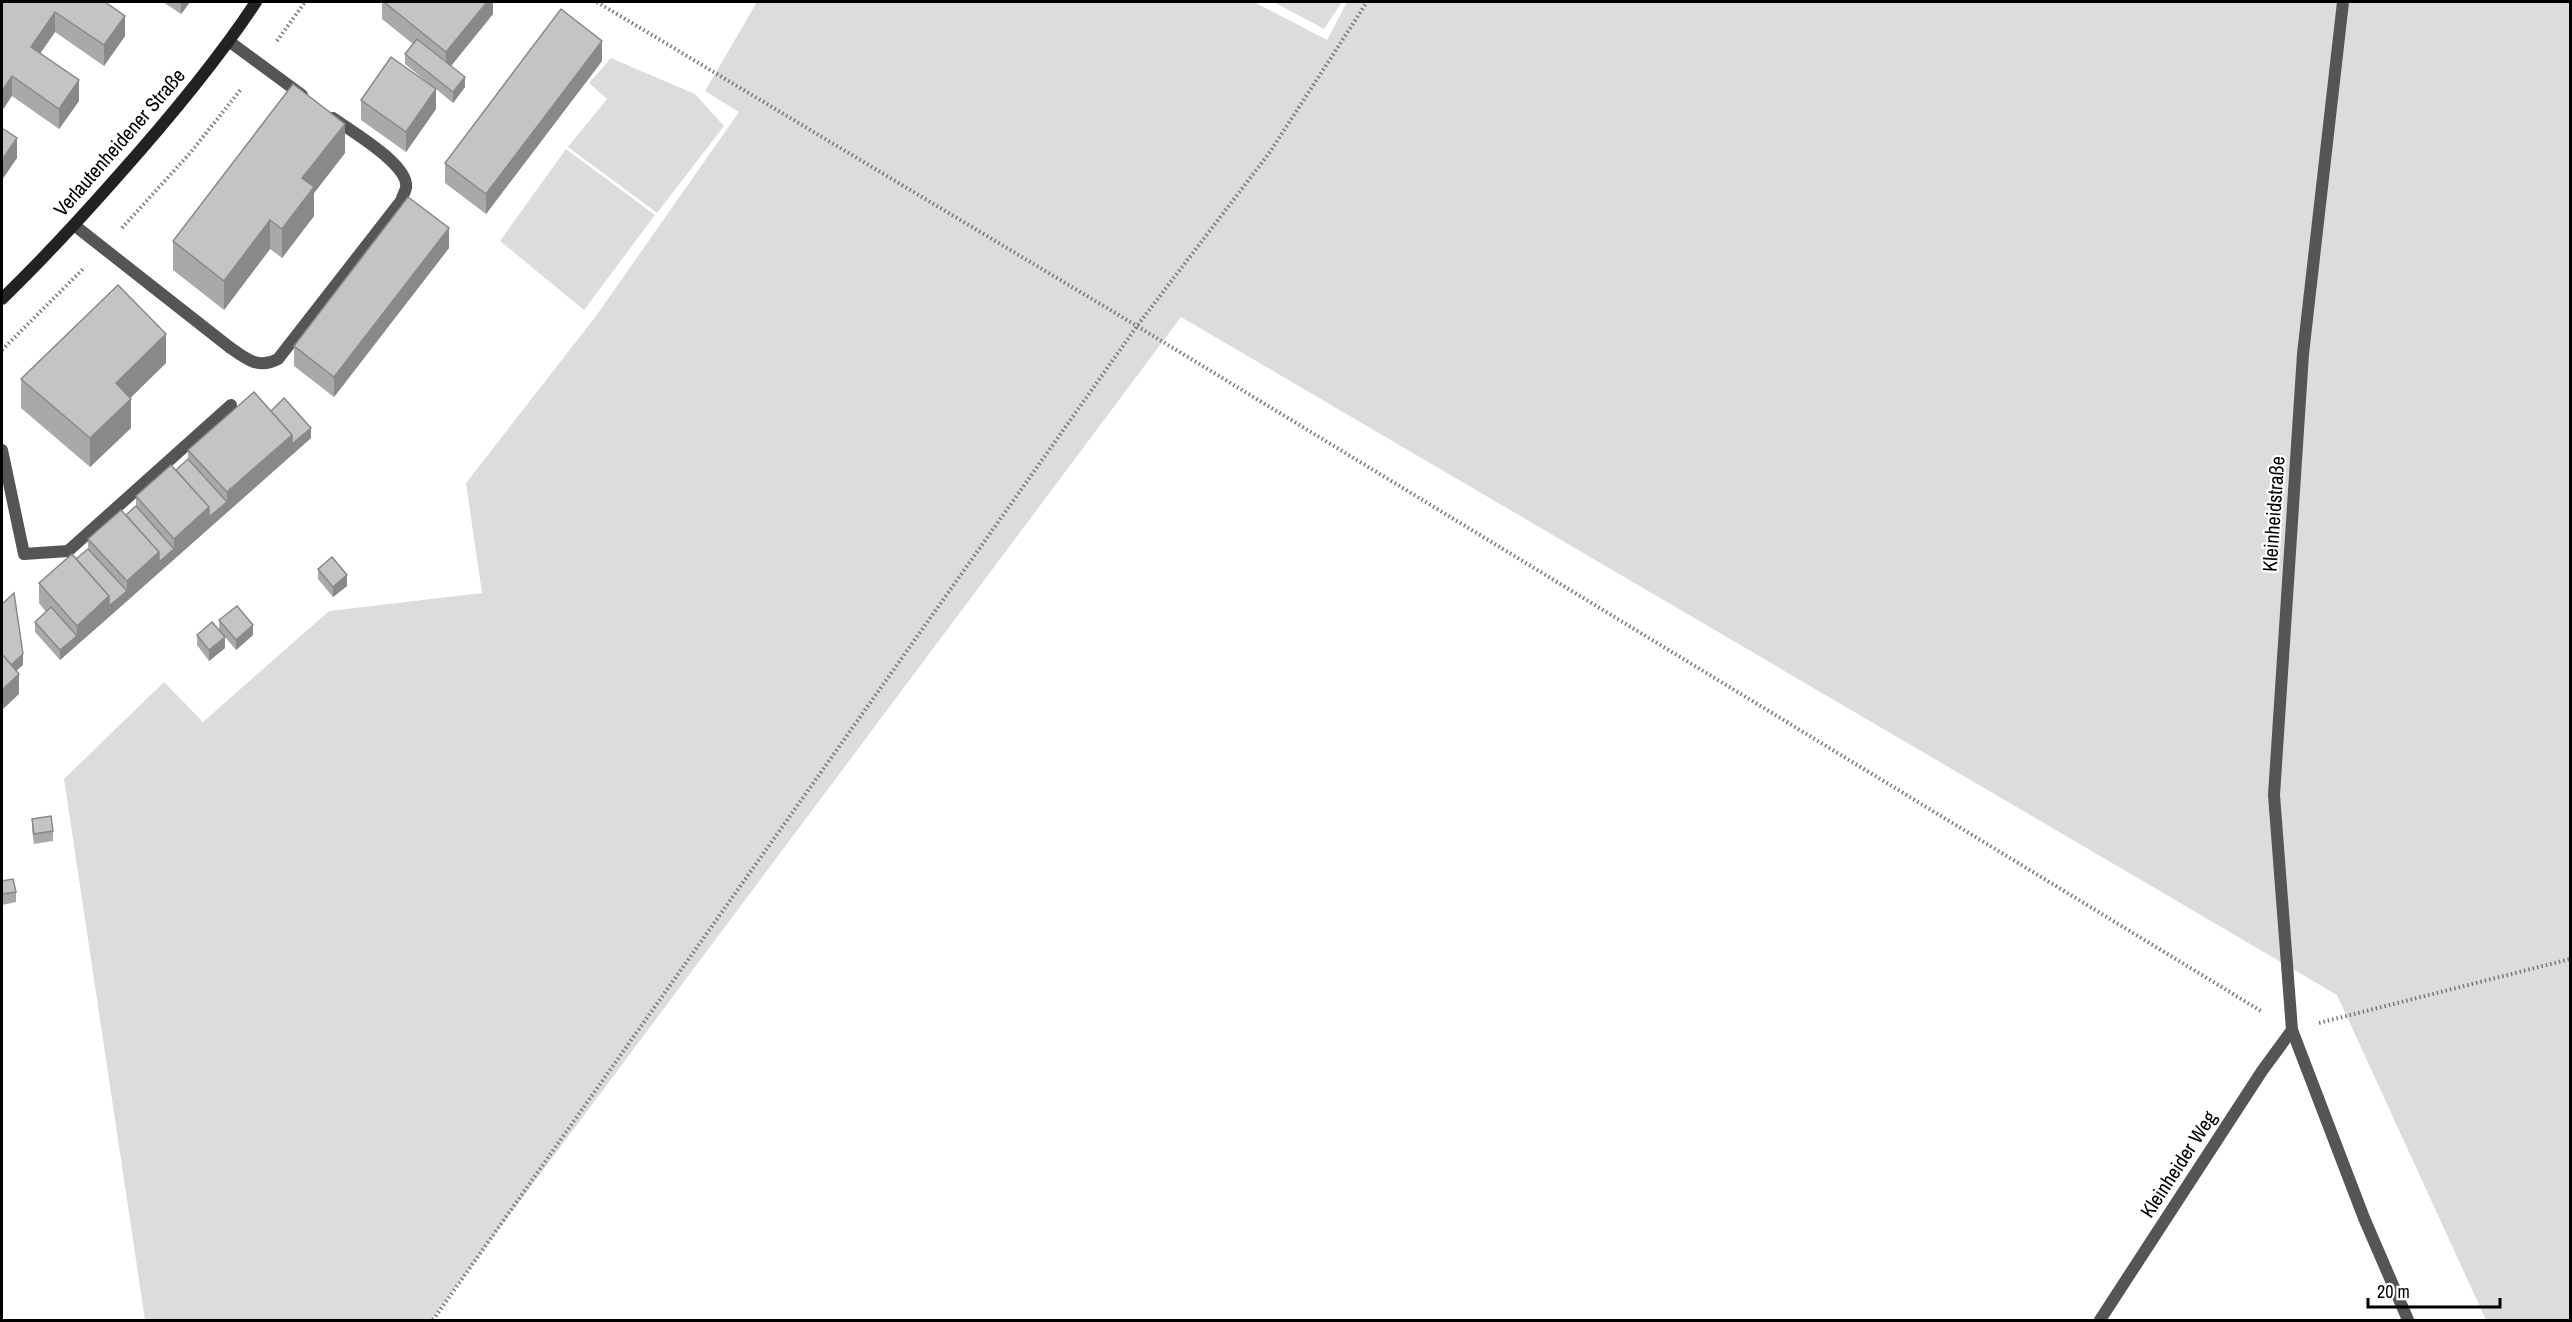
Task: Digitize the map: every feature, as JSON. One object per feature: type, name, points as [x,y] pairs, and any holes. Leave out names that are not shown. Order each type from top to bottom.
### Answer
[{"type":"main road","name":"Verlautenheidener Straße","points":[[2,299],[74,225],[159,130],[230,42],[256,2]]},
{"type":"street","name":"Kleinheidstraße","points":[[2343,2],[2303,354],[2274,795],[2292,1030],[2364,1218],[2408,1320]]},
{"type":"street","points":[[230,42],[308,99]]},
{"type":"street","points":[[74,225],[253,363],[268,364],[278,359],[400,201],[407,187],[403,174],[393,162],[327,113]]},
{"type":"street","points":[[2,450],[24,554],[68,551],[231,405]]},
{"type":"street","name":"Kleinheider Weg","points":[[2100,1320],[2262,1071],[2292,1030]]},
{"type":"path","points":[[2,350],[103,248],[191,152],[261,65],[305,2]]},
{"type":"path","points":[[597,2],[1137,326],[2292,1030],[2571,959]]},
{"type":"path","points":[[433,1320],[1137,326],[1270,152],[1367,2]]},
{"type":"shaded area","points":[[757,2],[1254,2],[1327,40],[1347,2],[2570,2],[2570,1320],[2486,1320],[2337,995],[1181,317],[431,1320],[145,1320],[64,779],[164,682],[203,722],[329,611],[482,593],[466,483],[596,316],[739,112],[705,91]]},
{"type":"shaded area","points":[[1274,2],[1342,2],[1324,29]]},
{"type":"shaded area","points":[[611,58],[695,94],[724,126],[657,213],[568,147],[607,99],[589,83]]},
{"type":"shaded area","points":[[566,149],[655,215],[584,310],[500,241]]},
{"type":"building","points":[[2,2],[105,2],[125,16],[104,45],[55,12],[31,47],[79,80],[59,109],[12,76],[2,91]]},
{"type":"building","points":[[384,2],[487,2],[446,52]]},
{"type":"building","points":[[561,9],[602,41],[486,194],[445,163]]},
{"type":"building","points":[[417,39],[465,77],[453,92],[405,54]]},
{"type":"building","points":[[391,57],[436,89],[406,132],[361,100]]},
{"type":"building","points":[[293,84],[345,124],[302,178],[314,187],[282,229],[270,220],[224,281],[173,241]]},
{"type":"building","points":[[2,128],[17,138],[2,160]]},
{"type":"building","points":[[408,197],[449,228],[334,377],[294,346]]},
{"type":"building","points":[[118,285],[166,334],[116,383],[131,399],[90,438],[21,379]]},
{"type":"building","points":[[254,392],[292,435],[227,492],[188,450]]},
{"type":"building","points":[[284,398],[311,428],[292,444],[292,435],[271,411]]},
{"type":"building","points":[[188,459],[227,502],[209,517],[209,507],[176,470]]},
{"type":"building","points":[[171,465],[209,507],[174,539],[136,496]]},
{"type":"building","points":[[136,506],[174,549],[159,562],[159,552],[126,515]]},
{"type":"building","points":[[121,510],[159,552],[127,581],[88,539]]},
{"type":"building","points":[[88,549],[127,591],[109,606],[109,596],[76,559]]},
{"type":"building","points":[[72,554],[109,596],[77,626],[39,583]]},
{"type":"building","points":[[332,557],[347,575],[333,587],[318,569]]},
{"type":"building","points":[[14,593],[23,654],[11,665],[2,654],[2,604]]},
{"type":"building","points":[[237,606],[253,625],[236,640],[219,620]]},
{"type":"building","points":[[51,607],[77,636],[60,650],[35,622]]},
{"type":"building","points":[[212,622],[225,637],[209,650],[197,635]]},
{"type":"building","points":[[2,654],[19,674],[2,690]]},
{"type":"building","points":[[51,816],[53,831],[34,834],[32,819]]},
{"type":"building","points":[[13,879],[16,892],[2,894],[2,881]]}]
